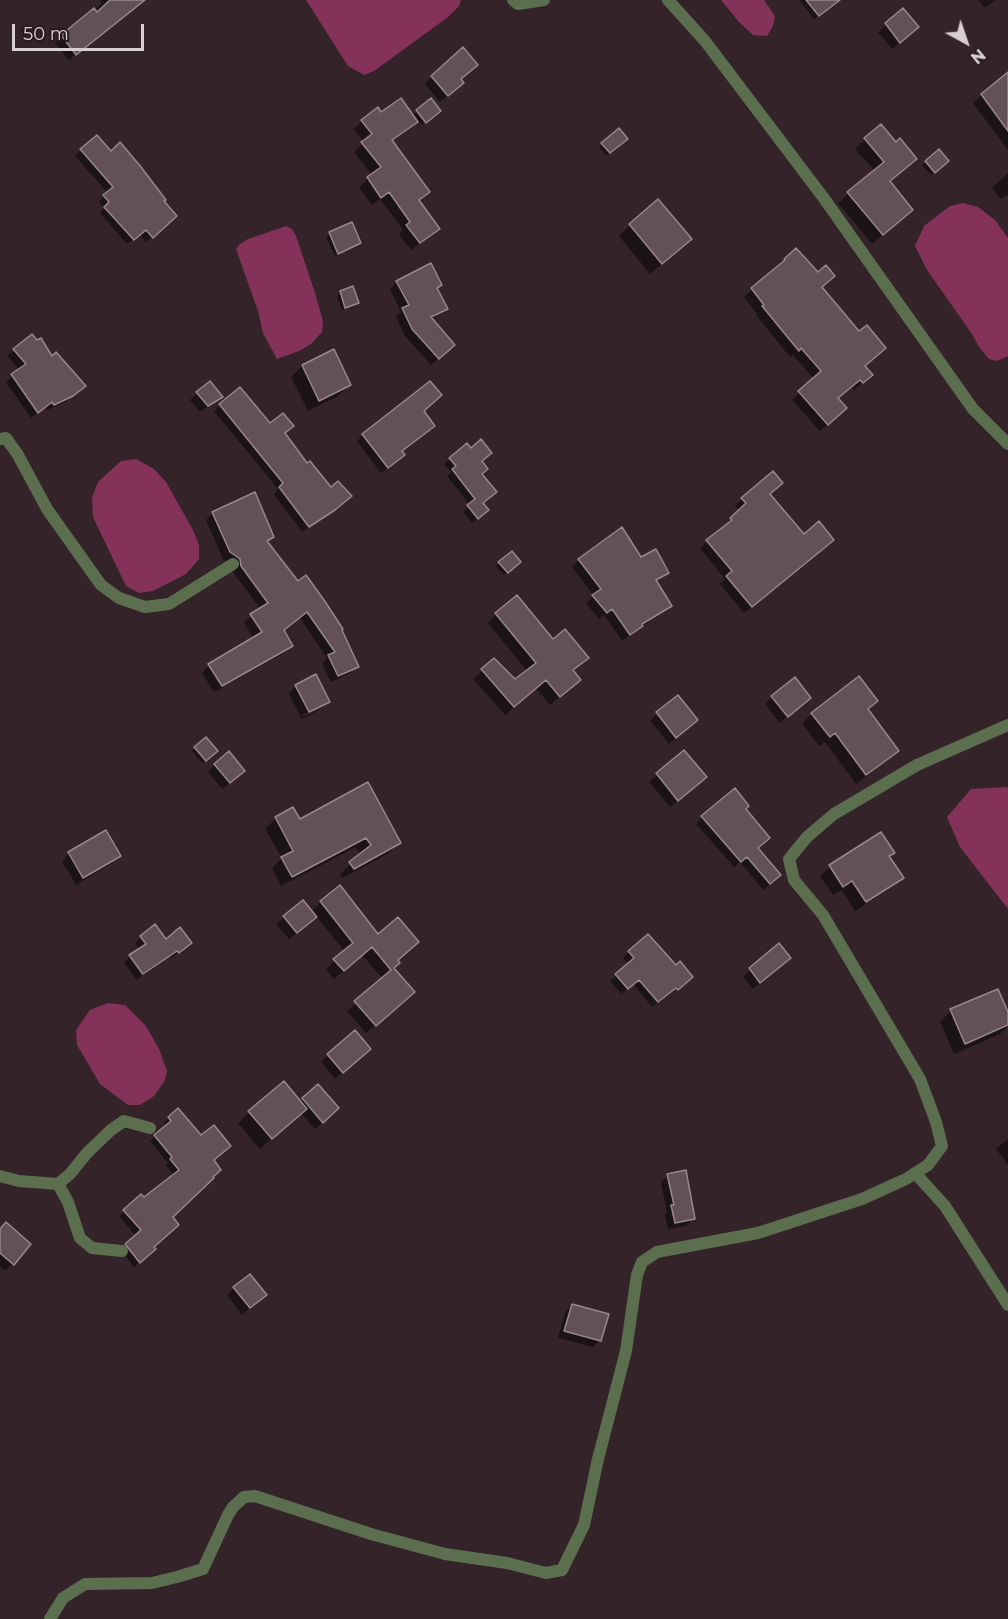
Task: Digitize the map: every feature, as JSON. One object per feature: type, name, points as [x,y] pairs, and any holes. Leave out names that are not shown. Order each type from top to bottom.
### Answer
[{"type":"street","points":[[513,0],[518,4],[544,0]]},
{"type":"street","points":[[668,0],[705,41],[824,197],[973,409],[1008,444]]},
{"type":"street","points":[[0,439],[6,438],[47,508],[101,585],[119,598],[145,607],[169,604],[232,564]]},
{"type":"street","points":[[50,1619],[63,1598],[85,1584],[152,1583],[202,1569],[228,1515],[244,1497],[255,1496],[371,1534],[445,1554],[507,1563],[546,1573],[562,1570],[584,1526],[598,1459],[626,1351],[637,1275],[642,1262],[657,1252],[758,1233],[862,1199],[928,1165],[942,1146],[920,1079],[823,915],[794,880],[789,859],[807,837],[834,814],[917,765],[1008,725]]},
{"type":"street","points":[[0,1176],[19,1181],[58,1184],[111,1130],[124,1121],[150,1128]]},
{"type":"street","points":[[915,1173],[945,1206],[1008,1305]]},
{"type":"street","points":[[58,1184],[69,1202],[81,1238],[92,1248],[122,1251]]},
{"type":"shaded area","points":[[306,0],[461,0],[459,6],[448,17],[374,71],[364,75],[348,66]]},
{"type":"shaded area","points":[[721,0],[764,0],[775,16],[773,26],[767,36],[753,35]]},
{"type":"shaded area","points":[[963,203],[978,207],[995,220],[1008,238],[1008,356],[997,361],[989,359],[979,347],[927,270],[915,246],[924,226],[950,206]]},
{"type":"shaded area","points":[[286,226],[292,229],[296,236],[323,321],[322,332],[311,344],[277,359],[263,333],[258,311],[236,249],[248,239]]},
{"type":"shaded area","points":[[136,459],[154,469],[166,482],[199,545],[199,559],[186,574],[153,591],[139,593],[126,586],[93,517],[92,498],[98,482],[121,461]]},
{"type":"shaded area","points":[[1007,787],[1008,909],[960,847],[947,817],[971,789]]},
{"type":"shaded area","points":[[108,1003],[125,1005],[146,1026],[159,1049],[167,1071],[164,1082],[154,1096],[140,1105],[128,1105],[100,1084],[77,1045],[76,1030],[90,1010]]},
{"type":"building","points":[[110,0],[145,0],[76,55],[61,35],[94,8],[97,12]]},
{"type":"building","points":[[806,0],[840,0],[819,16]]},
{"type":"building","points":[[903,8],[919,27],[900,43],[885,23]]},
{"type":"building","points":[[463,47],[478,65],[461,79],[464,83],[448,96],[431,76]]},
{"type":"building","points":[[1008,72],[1008,131],[981,94]]},
{"type":"building","points":[[401,98],[418,122],[392,140],[430,192],[419,200],[440,229],[420,243],[406,225],[410,222],[389,192],[381,198],[367,177],[381,167],[361,142],[372,134],[361,120],[378,107],[381,112]]},
{"type":"building","points":[[431,98],[441,111],[426,123],[416,110]]},
{"type":"building","points":[[881,124],[896,142],[900,138],[917,159],[890,181],[913,210],[883,235],[847,192],[884,162],[864,138]]},
{"type":"building","points":[[619,128],[628,139],[610,153],[601,143]]},
{"type":"building","points":[[97,135],[111,151],[120,142],[177,216],[153,238],[146,230],[134,240],[104,207],[109,202],[103,195],[113,187],[80,149]]},
{"type":"building","points":[[939,149],[949,161],[935,173],[925,161]]},
{"type":"building","points":[[658,199],[692,239],[662,264],[629,224]]},
{"type":"building","points":[[352,222],[361,243],[338,254],[329,232]]},
{"type":"building","points":[[796,248],[818,272],[826,265],[835,276],[822,287],[859,331],[867,325],[886,348],[865,366],[873,375],[863,383],[860,380],[838,398],[847,408],[828,425],[798,391],[821,371],[801,348],[799,351],[762,306],[764,305],[751,288]]},
{"type":"building","points":[[431,263],[442,285],[437,288],[448,309],[431,317],[455,345],[439,359],[412,329],[402,308],[409,305],[396,281]]},
{"type":"building","points":[[353,286],[359,303],[345,308],[340,291]]},
{"type":"building","points":[[32,334],[37,340],[41,338],[52,356],[56,352],[86,386],[73,396],[54,405],[52,402],[38,413],[11,374],[26,364],[13,349]]},
{"type":"building","points":[[334,349],[351,385],[319,401],[302,365]]},
{"type":"building","points":[[210,381],[223,397],[208,406],[196,392]]},
{"type":"building","points":[[430,381],[442,395],[424,411],[435,426],[402,451],[405,455],[388,468],[362,434]]},
{"type":"building","points":[[240,387],[270,423],[283,413],[294,426],[285,433],[307,463],[310,461],[331,487],[338,481],[352,496],[309,527],[279,487],[283,483],[219,404]]},
{"type":"building","points":[[481,439],[492,453],[482,461],[488,469],[482,474],[497,492],[483,503],[489,510],[478,519],[467,505],[475,499],[452,469],[456,466],[449,458],[467,443],[471,448]]},
{"type":"building","points":[[773,471],[783,483],[770,494],[804,534],[819,521],[834,540],[752,607],[726,576],[732,571],[706,540],[732,520],[730,518],[746,503],[741,498]]},
{"type":"building","points":[[255,492],[274,537],[267,541],[298,581],[306,575],[343,629],[359,667],[338,676],[328,655],[335,652],[307,612],[284,630],[293,646],[222,686],[208,664],[262,632],[250,614],[268,603],[241,566],[240,559],[230,552],[212,512]]},
{"type":"building","points":[[622,527],[641,557],[656,549],[669,573],[656,580],[672,606],[642,624],[643,626],[630,635],[612,609],[607,613],[592,595],[601,589],[578,559]]},
{"type":"building","points":[[512,551],[521,562],[508,573],[498,562]]},
{"type":"building","points":[[517,595],[553,639],[565,629],[589,658],[573,670],[581,680],[560,697],[546,680],[514,707],[481,669],[494,658],[515,679],[536,663],[495,613]]},
{"type":"building","points":[[316,674],[330,702],[309,712],[295,685]]},
{"type":"building","points":[[859,676],[878,701],[868,709],[899,751],[866,775],[835,733],[830,737],[811,713]]},
{"type":"building","points":[[795,677],[811,698],[788,717],[771,696]]},
{"type":"building","points":[[678,695],[698,720],[676,738],[656,712]]},
{"type":"building","points":[[206,737],[218,751],[206,761],[194,747]]},
{"type":"building","points":[[684,750],[707,777],[678,801],[656,773]]},
{"type":"building","points":[[229,751],[245,771],[230,783],[214,764]]},
{"type":"building","points":[[368,782],[401,843],[354,869],[349,862],[371,845],[366,838],[292,877],[281,857],[293,851],[275,817],[293,807],[300,819]]},
{"type":"building","points":[[735,788],[749,806],[746,809],[770,838],[758,848],[781,875],[770,884],[747,857],[741,862],[701,816]]},
{"type":"building","points":[[106,830],[121,856],[83,878],[68,852]]},
{"type":"building","points":[[881,832],[895,853],[889,856],[904,878],[866,902],[852,881],[843,887],[829,865]]},
{"type":"building","points":[[340,885],[378,934],[398,917],[419,942],[398,960],[400,963],[394,968],[415,992],[376,1026],[354,1001],[391,970],[372,947],[344,971],[333,959],[353,943],[320,901]]},
{"type":"building","points":[[303,900],[317,917],[297,933],[283,916]]},
{"type":"building","points":[[155,924],[166,939],[180,927],[192,943],[143,974],[129,955],[146,944],[140,936]]},
{"type":"building","points":[[648,934],[676,965],[680,961],[693,977],[678,990],[676,988],[658,1002],[639,980],[628,989],[615,974],[634,958],[628,951]]},
{"type":"building","points":[[779,943],[791,958],[760,983],[749,968]]},
{"type":"building","points":[[998,989],[1008,1012],[1008,1025],[965,1044],[950,1009]]},
{"type":"building","points":[[355,1030],[371,1049],[343,1073],[327,1054]]},
{"type":"building","points":[[284,1081],[307,1109],[272,1139],[248,1111]]},
{"type":"building","points":[[318,1084],[339,1108],[323,1123],[302,1098]]},
{"type":"building","points":[[178,1108],[201,1135],[214,1125],[231,1146],[214,1160],[221,1170],[173,1217],[179,1225],[140,1263],[125,1244],[141,1230],[123,1210],[141,1194],[144,1197],[179,1170],[170,1159],[172,1157],[154,1135],[171,1121],[168,1117]]},
{"type":"building","points":[[686,1170],[695,1219],[675,1223],[671,1205],[674,1205],[667,1174]]},
{"type":"building","points":[[6,1222],[31,1244],[14,1265],[0,1253],[0,1229]]},
{"type":"building","points":[[250,1274],[267,1295],[250,1308],[233,1287]]},
{"type":"building","points":[[572,1304],[609,1314],[601,1341],[564,1331]]}]
